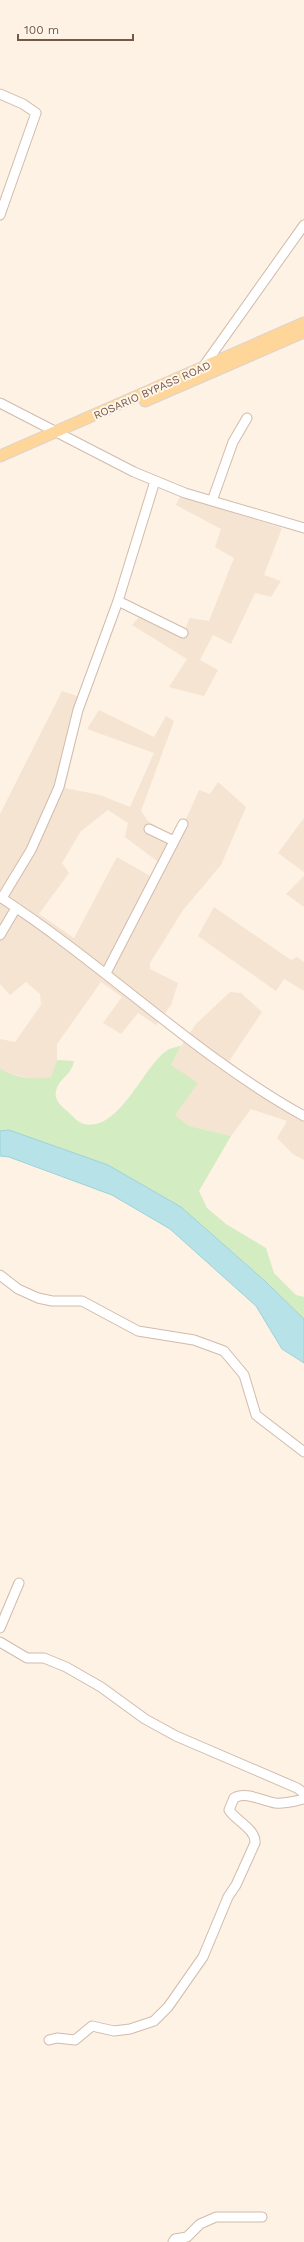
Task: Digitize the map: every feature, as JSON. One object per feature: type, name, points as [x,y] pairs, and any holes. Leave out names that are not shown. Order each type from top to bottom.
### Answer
[{"type":"main road","name":"ROSARIO BYPASS ROAD","points":[[0,464],[60,434],[203,367],[304,323]]},
{"type":"main road","name":"ROSARIO BYPASS ROAD","points":[[0,456],[60,434],[304,332]]},
{"type":"street","points":[[0,94],[23,104],[36,113],[0,215]]},
{"type":"street","points":[[203,367],[304,225]]},
{"type":"street","points":[[0,403],[60,434],[185,493],[304,528]]},
{"type":"street","points":[[212,501],[238,431],[247,418]]},
{"type":"street","points":[[155,480],[118,601],[78,710],[59,787],[31,850],[1,898],[62,939],[106,973],[168,1025],[270,1096],[304,1116]]},
{"type":"street","points":[[118,601],[184,633]]},
{"type":"street","points":[[106,973],[183,824]]},
{"type":"street","points":[[149,829],[174,842]]},
{"type":"street","points":[[0,935],[16,908]]},
{"type":"street","points":[[0,1275],[18,1289],[38,1298],[52,1301],[82,1301],[138,1331],[194,1340],[224,1351],[244,1375],[256,1415],[304,1452]]},
{"type":"street","points":[[0,1628],[19,1583]]},
{"type":"street","points":[[0,1642],[26,1658],[44,1658],[66,1667],[101,1687],[145,1719],[176,1736],[297,1788],[304,1793]]},
{"type":"street","points":[[49,2040],[57,2038],[75,2040],[92,2026],[114,2031],[130,2029],[149,2023],[160,2015],[203,1957],[228,1896],[236,1885],[255,1843],[255,1837],[252,1833],[236,1819],[229,1810],[234,1798],[244,1795],[275,1802],[290,1803],[304,1799]]},
{"type":"street","points":[[173,2242],[175,2239],[187,2237],[200,2224],[216,2217],[262,2217]]},
{"type":"shaded area","points":[[180,496],[282,528],[264,575],[281,581],[271,597],[255,593],[231,644],[213,635],[200,660],[218,670],[204,696],[169,687],[187,659],[132,625],[144,612],[185,629],[190,618],[209,621],[234,558],[215,547],[221,529],[176,505]]},
{"type":"shaded area","points":[[62,691],[86,699],[65,788],[100,795],[130,807],[154,753],[87,729],[99,710],[154,737],[166,716],[174,721],[141,811],[148,821],[177,840],[199,790],[210,794],[218,782],[246,807],[221,865],[183,910],[150,963],[150,969],[178,983],[171,1005],[156,1025],[138,1013],[121,1034],[103,1023],[122,997],[101,982],[57,1044],[57,1060],[51,1078],[39,1080],[6,1073],[0,1068],[0,1039],[15,1042],[41,1005],[40,994],[26,982],[10,995],[0,984],[0,814]],"holes":[[[108,810],[128,823],[125,837],[157,861],[150,876],[117,857],[74,938],[39,914],[69,873],[62,863],[81,831]]]},
{"type":"shaded area","points":[[304,818],[304,872],[278,853]]},
{"type":"shaded area","points":[[304,876],[304,907],[286,894]]},
{"type":"shaded area","points":[[214,907],[291,960],[297,957],[304,962],[304,991],[284,979],[276,991],[198,936]]},
{"type":"shaded area","points":[[230,992],[241,993],[262,1012],[229,1061],[275,1095],[304,1112],[304,1160],[293,1154],[277,1138],[287,1121],[251,1109],[231,1136],[189,1126],[174,1115],[171,1065],[181,1046],[196,1024]]},
{"type":"green space","points":[[181,1046],[171,1065],[198,1083],[175,1115],[189,1126],[231,1136],[199,1191],[207,1208],[226,1224],[266,1248],[274,1273],[296,1295],[304,1297],[304,1319],[266,1282],[181,1207],[108,1165],[9,1130],[0,1131],[0,1068],[18,1076],[45,1078],[51,1077],[57,1060],[74,1061],[70,1070],[56,1091],[57,1100],[60,1105],[80,1122],[84,1124],[97,1124],[108,1118],[119,1109],[148,1071],[166,1051],[171,1048]]},
{"type":"water","points":[[9,1130],[108,1165],[181,1207],[266,1282],[304,1319],[304,1363],[282,1349],[256,1306],[170,1229],[112,1195],[9,1157],[0,1156],[0,1131]]}]
